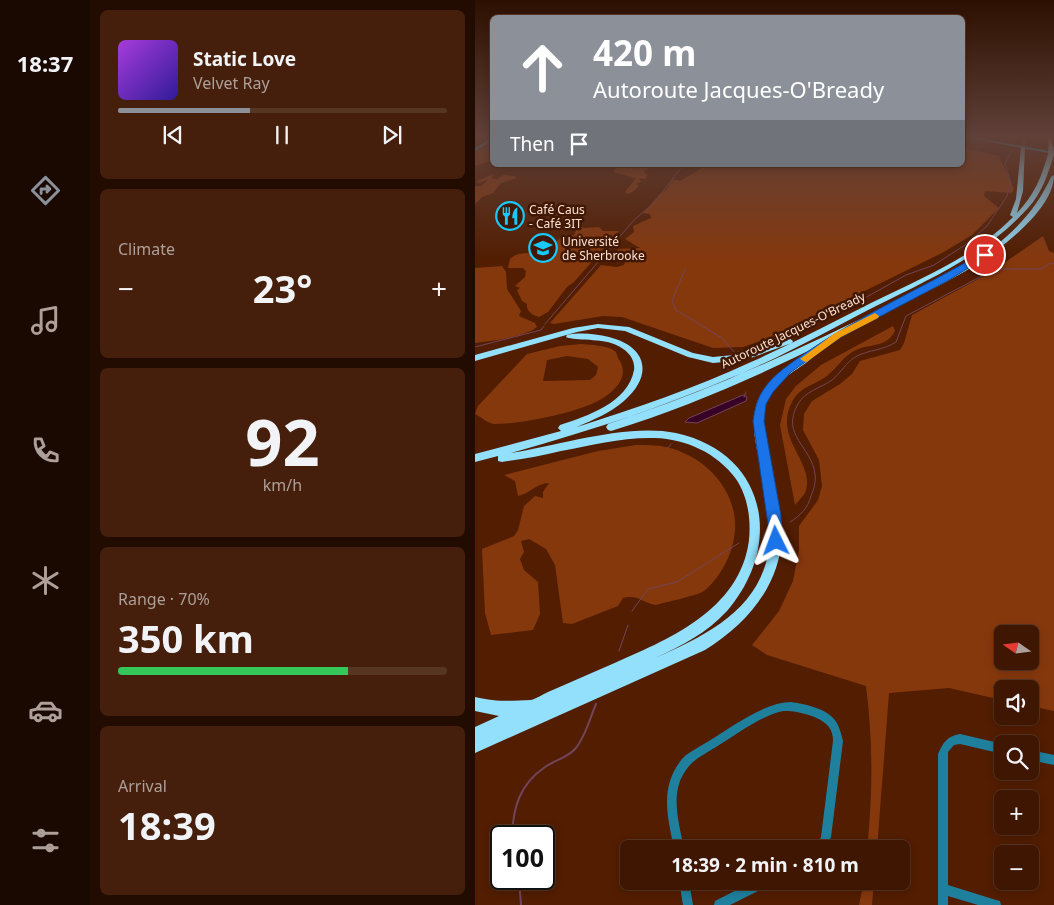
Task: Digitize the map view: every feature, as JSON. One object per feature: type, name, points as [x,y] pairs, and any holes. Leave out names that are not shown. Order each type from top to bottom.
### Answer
[{"type":"highway","points":[[1004,229],[1020,201],[1021,177]]},
{"type":"highway","name":"Autoroute Jacques-O'Bready","points":[[475,465],[687,393],[761,361],[839,323],[951,265],[982,245],[1004,229],[1023,211],[1035,195],[1044,177]]},
{"type":"highway","name":"Autoroute Jacques-O'Bready","points":[[475,458],[501,455],[593,432],[683,402],[760,372],[838,335],[973,262],[1007,239],[1031,216],[1045,196],[1054,177]]},
{"type":"highway","points":[[1031,216],[1054,195]]},
{"type":"highway","points":[[475,358],[575,330],[604,326],[631,331],[695,357],[713,360],[730,359],[760,352],[839,323]]},
{"type":"highway","points":[[475,746],[694,648],[722,632],[744,612],[759,593],[767,577],[773,560],[776,541],[760,431],[759,414],[762,402],[768,390],[779,378],[838,335]]},
{"type":"highway","points":[[475,363],[561,339],[587,336],[609,338],[622,343],[631,351],[637,361],[638,372],[634,382],[627,393],[614,404],[587,419],[501,455]]},
{"type":"highway","points":[[475,735],[510,720],[532,706],[668,645],[707,622],[728,600],[743,577],[753,547],[755,519],[747,488],[731,465],[707,447],[679,437],[653,433],[625,435],[501,455]]},
{"type":"highway","points":[[475,704],[495,709],[532,706]]},
{"type":"street","points":[[677,840],[671,805],[671,790],[674,779],[682,767],[689,759],[769,710],[792,707],[828,718],[834,724],[837,733],[838,741],[825,840]]},
{"type":"street","points":[[943,905],[943,754],[945,745],[954,739],[960,739],[994,747]]},
{"type":"street","points":[[1039,757],[1054,760]]},
{"type":"street","points":[[943,889],[996,905]]},
{"type":"street","points":[[686,890],[688,905]]},
{"type":"street","points":[[719,905],[748,890]]},
{"type":"shaded area","points":[[486,177],[499,180],[499,177],[516,178],[501,183],[493,193],[482,197],[475,204],[475,186],[481,186],[488,180],[479,183],[476,181]]},
{"type":"shaded area","points":[[633,177],[646,177],[645,179],[639,178],[641,182],[635,184],[639,185],[637,188],[627,194],[625,192],[636,178]]},
{"type":"shaded area","points":[[686,177],[1009,177],[1014,189],[1012,193],[985,191],[984,196],[999,208],[972,235],[942,253],[769,338],[743,347],[713,348],[622,317],[603,316],[554,324],[550,323],[601,265],[617,267],[624,265],[626,261],[617,252],[618,249],[640,248],[625,239],[634,232],[633,226],[651,218],[650,214],[643,213],[666,190],[673,179],[680,181]]},
{"type":"shaded area","points":[[578,226],[584,228],[599,227],[603,231],[619,231],[574,282],[567,287],[548,312],[539,317],[534,315],[529,311],[527,304],[522,301],[517,290],[520,288],[515,286],[525,277],[526,271],[523,268],[508,268],[510,259],[520,254],[537,253],[551,246],[565,234],[569,236],[574,235]]},
{"type":"shaded area","points":[[1043,236],[1049,251],[1054,253],[1054,711],[1039,708],[1039,680],[994,680],[994,698],[949,688],[889,693],[878,840],[868,840],[871,768],[866,686],[767,655],[752,645],[779,611],[793,581],[799,550],[799,526],[818,500],[822,486],[819,460],[803,430],[804,414],[812,401],[840,384],[852,374],[860,361],[900,350],[904,343],[912,315],[991,272]]},
{"type":"shaded area","points":[[502,266],[506,272],[507,289],[521,311],[519,316],[535,323],[537,327],[516,336],[475,343],[475,268]]},
{"type":"shaded area","points":[[893,326],[895,331],[887,340],[883,343],[852,352],[828,375],[799,392],[792,402],[787,415],[787,427],[790,438],[805,469],[807,479],[806,490],[795,505],[780,425],[786,399],[796,386],[821,365]]},
{"type":"shaded area","points":[[594,345],[615,351],[623,369],[619,384],[596,402],[552,416],[520,422],[493,424],[475,414],[478,406],[527,354],[560,346]],"holes":[[[567,356],[588,359],[598,367],[596,375],[590,380],[543,381],[547,360]]]},
{"type":"shaded area","points":[[743,395],[747,397],[746,401],[697,423],[685,422],[689,418]]},
{"type":"shaded area","points":[[636,445],[663,446],[682,452],[697,460],[720,482],[728,495],[733,510],[735,526],[731,549],[726,563],[718,576],[709,587],[695,595],[656,605],[633,597],[623,598],[618,606],[572,624],[563,623],[555,565],[546,549],[529,539],[521,541],[524,552],[520,559],[524,570],[538,582],[540,614],[533,630],[491,635],[485,613],[482,549],[514,536],[518,530],[524,506],[535,496],[543,498],[543,492],[549,483],[545,483],[518,496],[515,481],[504,475],[598,451]]},
{"type":"shaded area","points":[[862,890],[873,890],[872,905],[859,905]]},
{"type":"waterway","points":[[545,324],[634,220],[655,202],[674,177]]},
{"type":"waterway","points":[[685,269],[672,301],[676,310],[722,338],[735,353],[777,340],[847,308],[906,275],[934,265],[965,245],[987,226],[1007,196],[1011,184],[1009,177]]},
{"type":"waterway","points":[[790,522],[806,508],[815,483],[813,465],[795,433],[793,424],[793,415],[798,404],[805,396],[832,380],[857,356],[887,347],[896,342],[906,316],[995,269],[1042,269],[1051,263],[1054,264]]},
{"type":"waterway","points":[[475,347],[541,330],[544,326]]},
{"type":"waterway","points":[[744,397],[746,392]]},
{"type":"waterway","points":[[668,448],[671,444]]},
{"type":"waterway","points":[[632,611],[648,589],[677,582],[739,543]]},
{"type":"waterway","points":[[619,651],[628,625]]},
{"type":"waterway","points":[[513,825],[519,797],[529,781],[545,767],[568,755],[575,749],[584,734],[596,704]]},
{"type":"waterway","points":[[520,890],[521,905]]},
{"type":"slow traffic","points":[[805,359],[838,335],[875,316]]},
{"type":"place","name":"Café Caus - Café 3IT","points":[[510,216]]},
{"type":"place","name":"Université de Sherbrooke","points":[[543,248]]},
{"type":"route","points":[[776,541],[774,516],[759,421],[761,404],[768,390],[788,370],[838,335],[946,278],[985,255]]}]
